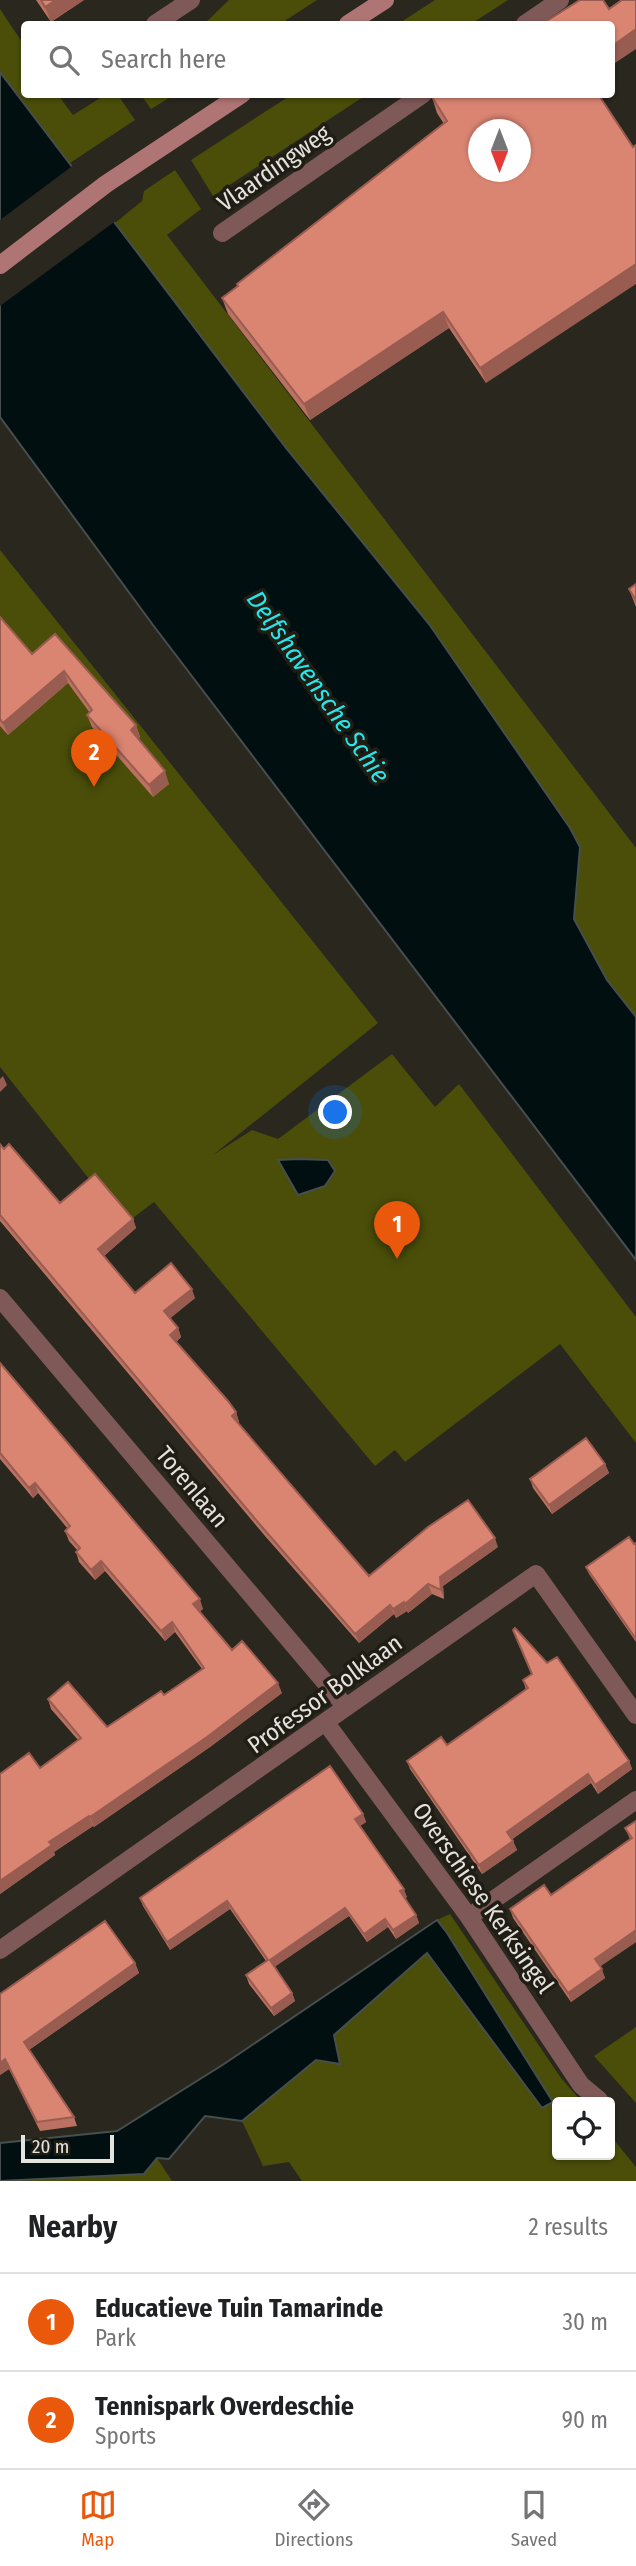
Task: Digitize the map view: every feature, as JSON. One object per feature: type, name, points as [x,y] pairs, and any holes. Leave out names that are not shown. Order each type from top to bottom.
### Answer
[{"type":"street","points":[[160,21],[191,0]]},
{"type":"street","points":[[352,21],[384,0]]},
{"type":"street","points":[[529,21],[560,0]]},
{"type":"street","points":[[0,265],[106,184],[236,98]]},
{"type":"street","name":"Vlaardingweg","points":[[222,233],[417,98]]},
{"type":"street","name":"Torenlaan","points":[[0,1298],[346,1707]]},
{"type":"street","name":"Professor Bolklaan","points":[[0,1950],[536,1574],[636,1715]]},
{"type":"street","name":"Overschiese Kerksingel","points":[[327,1723],[469,1917],[581,2085],[595,2097]]},
{"type":"street","points":[[469,1917],[636,1800]]},
{"type":"shaded area","points":[[229,0],[317,0],[285,21],[207,21]]},
{"type":"shaded area","points":[[435,0],[508,0],[476,21],[403,21]]},
{"type":"shaded area","points":[[0,9],[21,40],[21,98],[60,98],[73,115],[100,98],[120,98],[135,120],[70,163],[0,72]]},
{"type":"shaded area","points":[[143,98],[169,98],[151,109]]},
{"type":"shaded area","points":[[286,98],[361,98],[213,196],[191,160]]},
{"type":"shaded area","points":[[175,170],[201,209],[167,235],[636,848],[636,1017],[607,980],[574,919],[580,847],[570,828],[429,624],[286,448],[115,223],[142,201],[144,191]]},
{"type":"shaded area","points":[[0,550],[378,1023],[213,1155],[252,1130],[278,1139],[392,1054],[435,1107],[459,1084],[636,1317],[636,1443],[560,1344],[405,1462],[395,1450],[375,1466],[154,1202],[125,1224],[0,1067]]},
{"type":"shaded area","points":[[450,1914],[561,2078],[578,2097],[552,2097],[552,2101],[437,1920]]},
{"type":"shaded area","points":[[427,1953],[542,2108],[552,2101],[552,2160],[615,2160],[615,2141],[636,2167],[636,2181],[302,2181],[289,2162],[263,2166],[242,2121],[316,2060],[334,2035]]},
{"type":"shaded area","points":[[636,2027],[636,2103],[594,2056]]},
{"type":"shaded area","points":[[157,2158],[172,2181],[16,2181],[143,2174]]},
{"type":"water","name":"Delfshavensche Schie","points":[[0,72],[286,448],[429,624],[570,828],[580,847],[574,919],[607,980],[636,1017],[636,1260],[153,625],[0,417]]},
{"type":"water","points":[[278,1160],[328,1160],[335,1171],[325,1186],[298,1195]]},
{"type":"water","points":[[437,1920],[552,2103],[542,2108],[427,1953],[334,2035],[340,2064],[316,2060],[242,2121],[205,2116],[169,2159],[157,2158],[144,2174],[0,2181],[0,2143],[117,2131],[224,2064]]},
{"type":"pier","points":[[75,164],[117,220],[0,306],[0,220]]},
{"type":"building","points":[[41,0],[56,0],[45,7]]},
{"type":"building","points":[[580,0],[603,0],[609,9],[622,0],[636,0],[636,29],[615,44],[615,21],[547,21]]},
{"type":"building","points":[[433,98],[601,98],[633,147],[636,145],[636,264],[480,368],[443,312],[304,404],[222,298],[238,286],[237,284],[447,121]]},
{"type":"building","points":[[636,584],[636,600],[629,589]]},
{"type":"building","points":[[0,617],[32,654],[55,634],[136,725],[131,730],[165,771],[149,785],[87,715],[92,710],[64,671],[3,723],[0,719]]},
{"type":"building","points":[[0,1144],[4,1149],[9,1144],[60,1203],[95,1174],[133,1219],[98,1249],[135,1293],[171,1263],[192,1289],[164,1311],[178,1328],[170,1335],[228,1401],[236,1412],[232,1416],[369,1576],[428,1527],[468,1500],[495,1538],[440,1577],[441,1590],[428,1584],[405,1604],[404,1602],[393,1609],[390,1605],[355,1634],[0,1215]]},
{"type":"building","points":[[0,1363],[200,1599],[193,1604],[232,1650],[242,1641],[278,1683],[207,1737],[49,1842],[52,1845],[0,1881],[0,1774],[29,1753],[40,1768],[81,1738],[48,1699],[68,1682],[107,1727],[161,1691],[164,1695],[204,1668],[172,1622],[161,1631],[101,1561],[91,1570],[76,1552],[80,1548],[65,1531],[70,1526],[35,1483],[29,1488],[0,1453]]},
{"type":"building","points":[[586,1438],[605,1464],[549,1505],[530,1479]]},
{"type":"building","points":[[629,1537],[636,1543],[636,1639],[586,1567]]},
{"type":"building","points":[[515,1628],[547,1663],[557,1657],[629,1761],[595,1785],[588,1774],[507,1832],[513,1841],[479,1865],[407,1761],[441,1737],[447,1745],[528,1688],[523,1680],[532,1674],[513,1630]]},
{"type":"building","points":[[330,1766],[363,1814],[355,1819],[404,1889],[400,1891],[416,1915],[393,1930],[385,1919],[364,1934],[345,1908],[270,1960],[292,1993],[271,2008],[246,1975],[268,1960],[227,1901],[167,1942],[140,1898]]},
{"type":"building","points":[[636,1821],[636,1930],[595,1959],[602,1969],[568,1993],[510,1909],[544,1885],[551,1895],[632,1838],[625,1828]]},
{"type":"building","points":[[105,1921],[135,1963],[24,2042],[74,2117],[37,2122],[5,2059],[0,2063],[0,1994]]},
{"type":"place","name":"Tennispark Overdeschie","points":[[94,787]]},
{"type":"place","name":"Educatieve Tuin Tamarinde","points":[[397,1259]]}]
